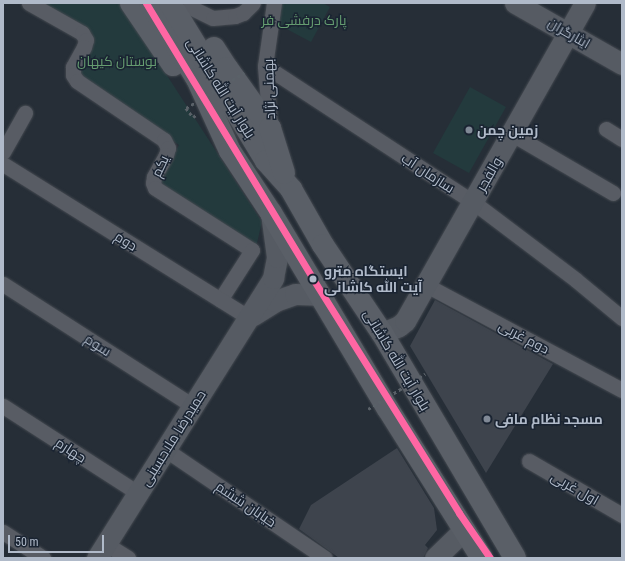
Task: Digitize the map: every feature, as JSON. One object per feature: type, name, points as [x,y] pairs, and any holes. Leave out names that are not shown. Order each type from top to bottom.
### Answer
[{"type":"main road","points":[[132,3],[230,150]]},
{"type":"main road","name":"بلوار آیت الله کاشانی","points":[[150,3],[197,80],[230,150],[271,213],[319,295],[482,558]]},
{"type":"main road","points":[[182,4],[270,128],[276,151],[290,190]]},
{"type":"main road","name":"بلوار آیت الله کاشانی","points":[[182,4],[266,161],[290,190],[323,245],[382,333],[516,558]]},
{"type":"street","name":"یکم","points":[[30,3],[82,33],[86,40],[84,47],[72,67],[73,75],[77,82],[164,140],[168,148],[166,155],[154,177],[153,183],[155,188],[252,250],[220,300]]},
{"type":"street","points":[[182,4],[213,18],[235,16],[243,13],[253,3]]},
{"type":"street","name":"بهمنی نژاد","points":[[270,128],[265,66],[274,3]]},
{"type":"street","name":"ایثارگران","points":[[515,3],[622,64]]},
{"type":"street","name":"والفجر","points":[[382,333],[399,326],[405,321],[585,3]]},
{"type":"street","name":"سازمان آب","points":[[265,66],[473,202],[576,280],[622,318]]},
{"type":"street","points":[[3,152],[25,113]]},
{"type":"street","points":[[606,129],[622,139]]},
{"type":"street","points":[[512,134],[613,193]]},
{"type":"street","name":"دوم","points":[[3,164],[249,318]]},
{"type":"street","name":"حمیدرضا ملاحسینی","points":[[102,551],[273,278],[277,257],[271,213]]},
{"type":"street","name":"سوم","points":[[3,284],[193,406]]},
{"type":"street","name":"دوم غربی","points":[[426,284],[622,390]]},
{"type":"street","points":[[249,318],[275,301],[295,294],[319,295]]},
{"type":"street","name":"چهارم","points":[[3,406],[138,493]]},
{"type":"street","name":"خیابان ششم","points":[[166,450],[325,558]]},
{"type":"street","name":"اول غربی","points":[[529,461],[622,515]]},
{"type":"street","points":[[435,558],[464,530]]},
{"type":"street","points":[[3,532],[43,558]]},
{"type":"street","points":[[102,551],[128,558]]},
{"type":"path","points":[[193,117],[186,108],[244,73]]},
{"type":"path","points":[[368,409],[425,374]]},
{"type":"green space","name":"بوستان کیهان","points":[[39,3],[120,3],[262,222],[256,247],[158,184],[179,145],[76,72],[92,34]]},
{"type":"green space","name":"پارک درفشی فر","points":[[280,3],[323,3],[330,7],[311,42],[279,25]]},
{"type":"green space","name":"زمین چمن","points":[[470,87],[506,107],[469,173],[433,153]]},
{"type":"building","name":"مسجد نظام مافی","points":[[435,300],[553,364],[486,473],[410,346]]},
{"type":"building","points":[[397,448],[434,508],[437,530],[425,545],[428,548],[423,558],[339,558],[299,529],[311,505]]},
{"type":"transit line","points":[[146,3],[313,279],[459,513],[490,558]]},
{"type":"place","name":"زمین چمن","points":[[469,130]]},
{"type":"place","name":"ایستگاه مترو آیت الله کاشانی","points":[[313,279]]},
{"type":"place","name":"مسجد نظام مافی","points":[[487,419]]}]
